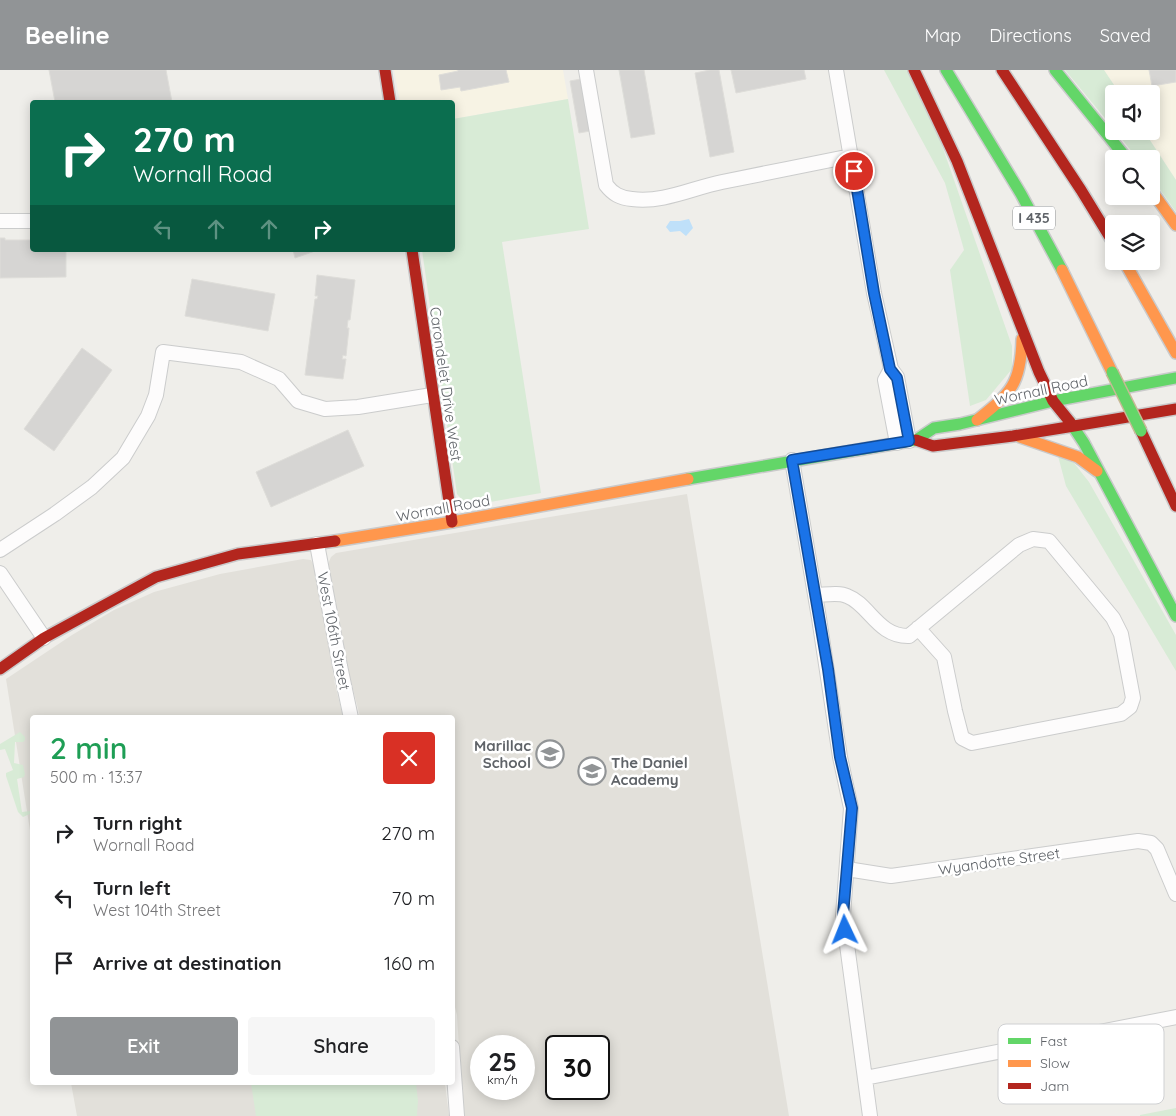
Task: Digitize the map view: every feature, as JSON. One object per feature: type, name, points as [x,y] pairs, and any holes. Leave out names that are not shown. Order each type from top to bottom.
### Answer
[{"type":"main road","points":[[385,70],[390,100]]},
{"type":"main road","points":[[914,70],[957,161],[1039,372],[1053,401],[1074,426],[1176,616]]},
{"type":"main road","name":"I 435","points":[[946,70],[1030,210],[1112,372],[1176,506]]},
{"type":"main road","points":[[1002,70],[1105,229]]},
{"type":"main road","points":[[1055,70],[1120,150]]},
{"type":"main road","points":[[1160,203],[1176,226]]},
{"type":"main road","name":"Carondelet Drive West","points":[[412,252],[452,522]]},
{"type":"main road","points":[[1129,270],[1176,353]]},
{"type":"main road","points":[[977,420],[1003,399],[1013,388],[1023,359],[1022,331]]},
{"type":"main road","name":"Wornall Road","points":[[0,669],[44,638],[156,577],[238,554],[317,544],[452,522],[907,441],[934,428],[977,420],[1053,401],[1176,378]]},
{"type":"main road","name":"Wornall Road","points":[[907,441],[933,446],[1176,410]]},
{"type":"main road","points":[[1017,435],[1078,457],[1100,473]]},
{"type":"street","points":[[586,70],[606,185],[613,193],[621,197],[632,199],[661,198],[682,194],[720,182],[851,156]]},
{"type":"street","points":[[836,70],[874,293],[890,369],[885,380],[907,441]]},
{"type":"street","points":[[0,221],[30,221]]},
{"type":"street","points":[[0,550],[56,514],[92,487],[123,458],[151,409],[156,395],[163,352],[241,362],[279,380],[298,401],[325,409],[358,407],[432,394]]},
{"type":"street","points":[[792,460],[840,757],[852,808],[843,915],[870,1116]]},
{"type":"street","points":[[815,595],[846,595],[858,604],[875,622],[900,636],[909,636],[918,628],[1019,545],[1033,539],[1049,541],[1113,618],[1121,634],[1133,698],[1130,707],[1121,714],[972,743],[962,738],[944,656],[918,628]]},
{"type":"street","name":"West 106th Street","points":[[317,544],[350,715]]},
{"type":"street","points":[[0,573],[44,638]]},
{"type":"street","name":"Wyandotte Street","points":[[847,869],[891,876],[1138,841],[1150,843],[1157,849],[1176,894]]},
{"type":"street","points":[[1140,1024],[1176,1017]]},
{"type":"street","points":[[865,1078],[998,1052]]},
{"type":"street","points":[[455,1085],[457,1116]]},
{"type":"shaded area","points":[[394,70],[563,70],[568,99],[455,119],[455,100],[400,100]]},
{"type":"shaded area","points":[[1104,70],[1176,70],[1176,180],[1160,156],[1160,150],[1156,150],[1150,140],[1160,140],[1160,85],[1114,85]]},
{"type":"shaded area","name":"The Daniel Academy","points":[[687,494],[789,1116],[463,1116],[455,1007],[455,715],[360,715],[347,665],[328,564],[331,557],[336,553]]},
{"type":"shaded area","points":[[303,559],[311,560],[314,566],[335,684],[343,715],[30,715],[30,830],[6,679],[72,635],[114,610],[154,592],[220,574]]},
{"type":"shaded area","points":[[71,1085],[445,1085],[449,1116],[77,1116]]},
{"type":"green space","points":[[884,70],[912,70],[932,117],[1012,346],[1012,369],[986,400],[970,406],[950,270],[964,250],[945,183]]},
{"type":"green space","points":[[1065,70],[1104,70],[1114,85],[1105,85],[1105,118]]},
{"type":"green space","points":[[568,99],[589,229],[502,242],[541,493],[479,504],[465,503],[457,494],[422,252],[455,252],[455,119]]},
{"type":"green space","points":[[1122,140],[1150,140],[1156,150],[1131,150]]},
{"type":"green space","points":[[1160,156],[1176,180],[1176,212],[1160,190]]},
{"type":"green space","points":[[1058,456],[1074,463],[1089,482],[1176,635],[1176,671],[1066,486]]},
{"type":"green space","points":[[20,732],[25,737],[23,742],[15,742],[14,763],[23,765],[25,774],[24,777],[17,779],[22,812],[30,811],[30,814],[23,817],[18,812],[6,776],[6,773],[13,770],[5,749],[0,750],[0,744]]},
{"type":"green space","points":[[251,1085],[416,1085],[417,1116],[256,1116]]},
{"type":"green space","points":[[1176,1108],[1176,1116],[1140,1116],[1140,1115]]},
{"type":"water","points":[[689,219],[693,228],[686,236],[680,231],[670,232],[666,227],[670,221]]},
{"type":"building","points":[[49,70],[166,70],[172,100],[55,100]]},
{"type":"building","points":[[458,70],[506,70],[509,82],[461,91],[460,87],[441,90],[439,75]]},
{"type":"building","points":[[619,70],[644,70],[655,134],[631,138]]},
{"type":"building","points":[[719,70],[734,152],[710,157],[695,73]]},
{"type":"building","points":[[731,70],[804,70],[806,79],[736,93]]},
{"type":"building","points":[[1149,70],[1176,70],[1176,82],[1152,85]]},
{"type":"building","points":[[581,79],[590,131],[579,133],[570,81]]},
{"type":"building","points":[[0,238],[5,238],[5,240],[30,240],[30,252],[66,252],[66,277],[0,278]]},
{"type":"building","points":[[294,252],[312,252],[295,258]]},
{"type":"building","points":[[317,275],[355,280],[350,320],[348,320],[347,328],[349,328],[346,356],[343,355],[342,359],[346,359],[343,379],[305,375],[315,299],[318,296],[315,296]]},
{"type":"building","points":[[192,279],[275,294],[268,331],[185,316]]},
{"type":"building","points":[[82,348],[112,370],[54,451],[24,429]]},
{"type":"building","points":[[348,430],[364,466],[271,507],[256,472]]},
{"type":"traffic: fast","points":[[946,70],[1021,194],[1062,270]]},
{"type":"traffic: fast","points":[[1055,70],[1120,150]]},
{"type":"traffic: fast","points":[[1112,372],[1141,431]]},
{"type":"traffic: fast","points":[[1053,401],[1176,378]]},
{"type":"traffic: fast","points":[[688,479],[916,440],[934,428],[960,424],[1053,401]]},
{"type":"traffic: fast","points":[[1070,422],[1084,443],[1176,616]]},
{"type":"traffic: slow","points":[[1160,203],[1176,225]]},
{"type":"traffic: slow","points":[[1062,270],[1112,372]]},
{"type":"traffic: slow","points":[[1129,270],[1176,353]]},
{"type":"traffic: slow","points":[[977,420],[998,402],[1012,386],[1019,367],[1022,339]]},
{"type":"traffic: slow","points":[[1020,437],[1078,457],[1097,471]]},
{"type":"traffic: slow","points":[[335,541],[452,522],[688,479]]},
{"type":"traffic: jam","points":[[385,70],[390,100]]},
{"type":"traffic: jam","points":[[914,70],[957,161],[1039,372],[1053,401],[1070,422]]},
{"type":"traffic: jam","points":[[1002,70],[1105,229]]},
{"type":"traffic: jam","points":[[412,252],[452,522]]},
{"type":"traffic: jam","points":[[1074,426],[1176,409]]},
{"type":"traffic: jam","points":[[916,440],[933,446],[1074,426]]},
{"type":"traffic: jam","points":[[1141,431],[1176,506]]},
{"type":"traffic: jam","points":[[0,669],[44,638],[156,577],[238,554],[335,541]]},
{"type":"place","name":"Marillac School","points":[[550,754]]},
{"type":"place","name":"The Daniel Academy","points":[[592,771]]},
{"type":"route","points":[[845,930],[843,915],[852,808],[840,757],[828,669],[792,460],[909,441],[897,378],[890,369],[874,293],[854,171]]}]
